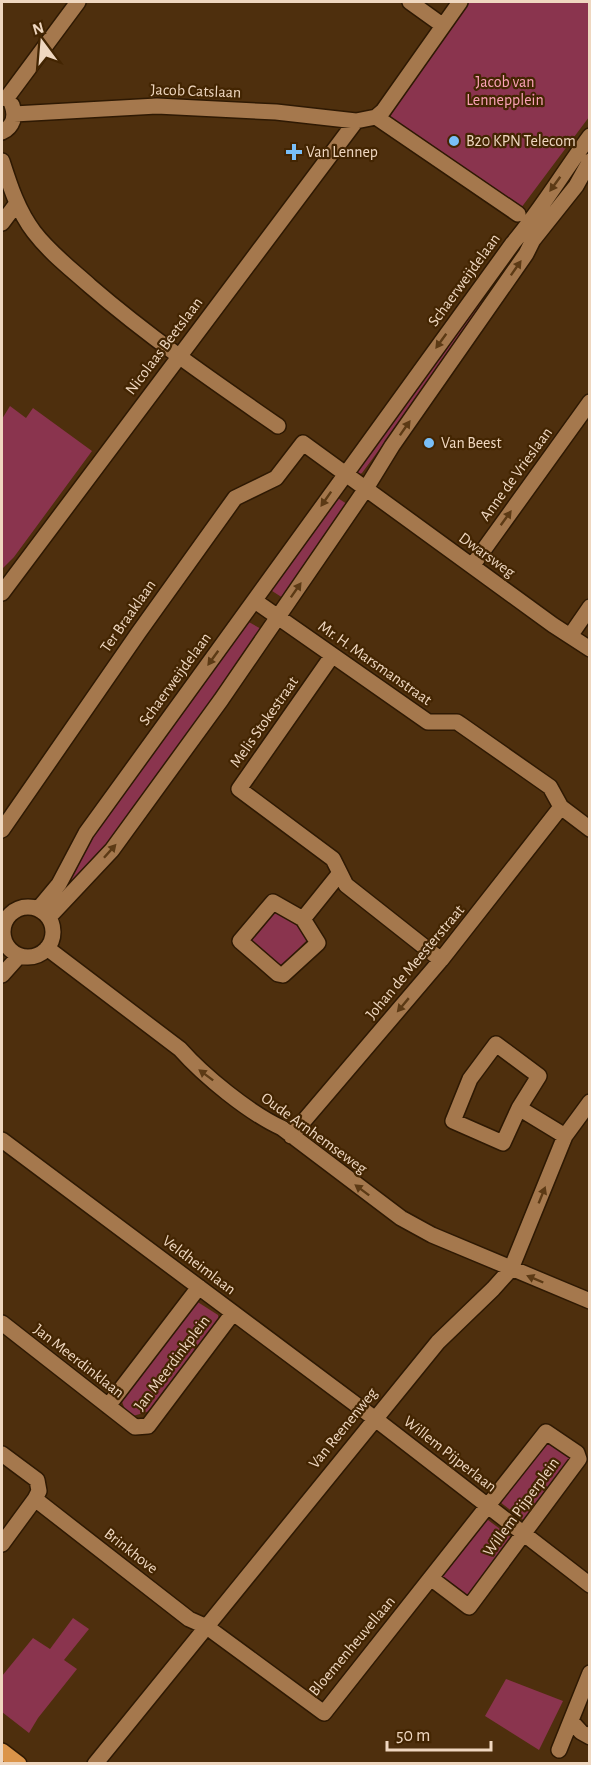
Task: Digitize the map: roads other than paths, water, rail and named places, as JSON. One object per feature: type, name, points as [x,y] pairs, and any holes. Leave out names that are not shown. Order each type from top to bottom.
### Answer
[{"type":"main road","points":[[2,1751],[19,1764]]},
{"type":"street","points":[[2,132],[10,126],[14,114],[13,108],[4,98],[78,2]]},
{"type":"street","points":[[410,2],[442,25]]},
{"type":"street","points":[[460,2],[383,111],[376,117],[518,214]]},
{"type":"street","name":"Jacob Catslaan","points":[[14,114],[157,106],[276,112],[356,121],[376,117]]},
{"type":"street","name":"Nicolaas Beetslaan","points":[[2,592],[356,121]]},
{"type":"street","name":"Schaerweijdelaan","points":[[44,913],[86,833],[590,136]]},
{"type":"street","points":[[44,913],[112,850],[221,700],[365,490],[392,446],[526,254],[533,240],[576,186],[590,161]]},
{"type":"street","points":[[2,162],[16,203],[33,230],[51,252],[109,302],[178,356],[278,426]]},
{"type":"street","points":[[2,223],[16,203]]},
{"type":"street","name":"Anne de Vrieslaan","points":[[472,566],[590,402]]},
{"type":"street","name":"Ter Braaklaan","points":[[2,830],[235,498],[276,478],[303,443],[345,473]]},
{"type":"street","points":[[345,473],[365,490]]},
{"type":"street","name":"Dwarsweg","points":[[365,490],[590,649]]},
{"type":"street","name":"Mr. H. Marsmanstraat","points":[[255,601],[428,722],[458,722],[550,787],[561,807],[590,829]]},
{"type":"street","points":[[570,636],[590,608]]},
{"type":"street","name":"Melis Stokestraat","points":[[332,656],[239,789],[333,859],[346,885],[441,960]]},
{"type":"street","name":"Johan de Meesterstraat","points":[[291,1136],[441,960],[561,807]]},
{"type":"street","points":[[303,919],[340,873]]},
{"type":"street","points":[[273,902],[303,919],[318,943],[283,975],[278,974],[240,941],[273,902]]},
{"type":"street","points":[[29,906],[44,913],[54,932],[47,948],[34,956],[19,956],[4,948],[3,928],[6,907],[29,906]]},
{"type":"street","name":"Oude Arnhemseweg","points":[[47,948],[180,1049],[196,1067],[266,1121],[282,1128],[401,1218],[432,1235],[590,1301]]},
{"type":"street","points":[[2,975],[19,956]]},
{"type":"street","points":[[495,1044],[539,1076],[519,1108],[503,1143],[453,1120],[470,1079],[495,1044]]},
{"type":"street","name":"Van Reenenweg","points":[[95,1764],[438,1342],[512,1269],[566,1136],[590,1102]]},
{"type":"street","points":[[519,1108],[566,1136]]},
{"type":"street","name":"Veldheimlaan","points":[[2,1140],[374,1418]]},
{"type":"street","name":"Jan Meerdinkplein","points":[[108,1406],[199,1287]]},
{"type":"street","name":"Jan Meerdinkplein","points":[[135,1427],[148,1426],[233,1312]]},
{"type":"street","name":"Jan Meerdinklaan","points":[[2,1323],[135,1427]]},
{"type":"street","name":"Willem Pijperlaan","points":[[374,1418],[590,1585]]},
{"type":"street","name":"Willem Pijperplein","points":[[546,1432],[577,1453],[579,1459],[469,1607],[432,1579],[487,1506],[546,1432]]},
{"type":"street","points":[[2,1454],[37,1480],[39,1491],[2,1544]]},
{"type":"street","name":"Brinkhove","points":[[35,1499],[189,1619],[207,1627]]},
{"type":"street","name":"Bloemenheuvellaan","points":[[207,1627],[324,1713],[432,1579]]},
{"type":"street","points":[[559,1750],[590,1673]]},
{"type":"street","points":[[571,1722],[590,1737]]},
{"type":"place","name":"B20 KPN Telecom","points":[[454,141]]},
{"type":"place","name":"Van Lennep","points":[[294,152]]},
{"type":"place","name":"Van Beest","points":[[429,443]]},
{"type":"park label","name":"Jacob van Lennepplein","points":[[505,91]]}]
